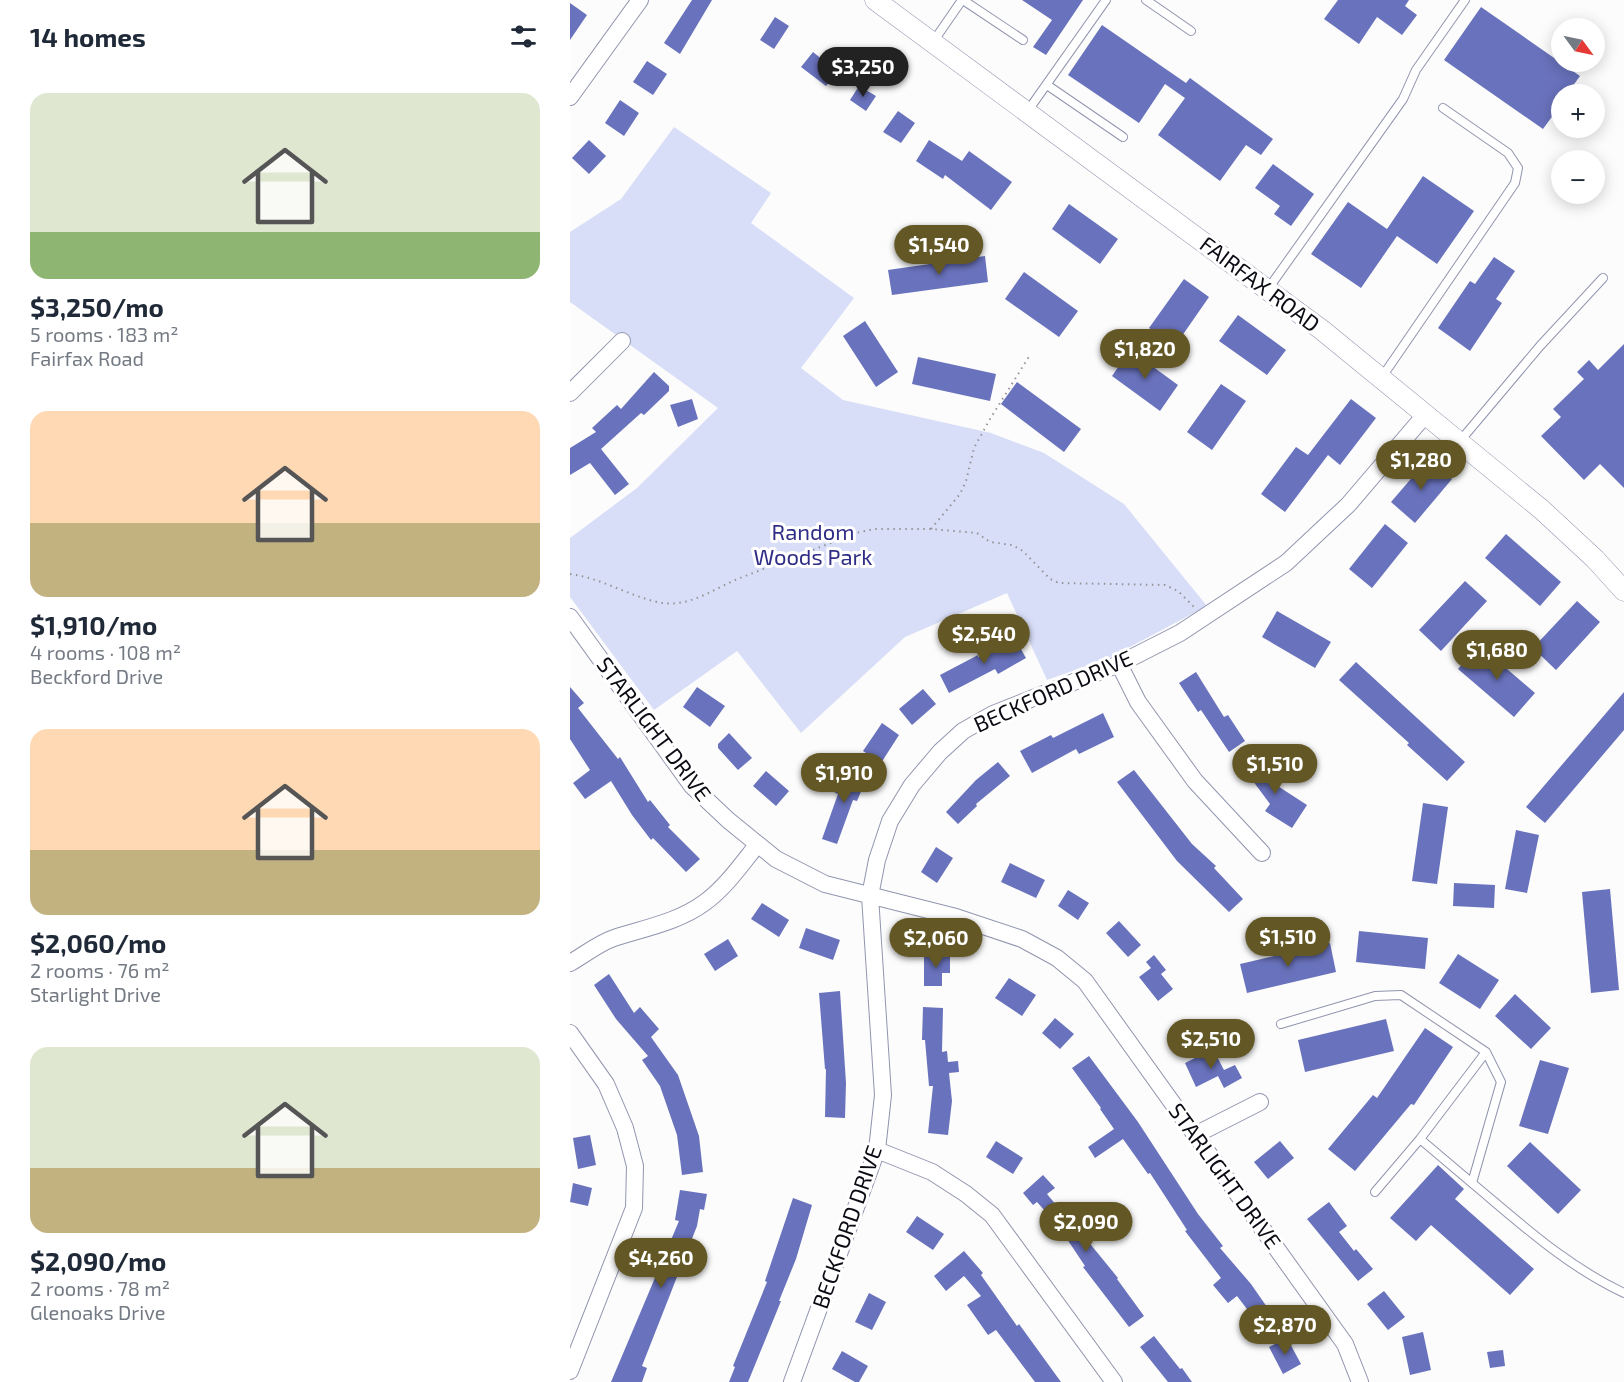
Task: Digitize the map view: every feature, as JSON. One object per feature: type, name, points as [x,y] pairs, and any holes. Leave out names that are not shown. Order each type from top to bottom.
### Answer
[{"type":"street","points":[[570,97],[640,0]]},
{"type":"street","name":"FAIRFAX ROAD","points":[[889,4],[932,42],[1268,289],[1382,377],[1570,536],[1624,591]]},
{"type":"street","points":[[570,393],[622,341]]},
{"type":"street","name":"BECKFORD DRIVE","points":[[792,1382],[877,1150],[883,1095],[870,896],[876,860],[890,821],[912,785],[940,752],[963,731],[993,714],[1119,664],[1180,633],[1286,563],[1321,532],[1367,485],[1425,414]]},
{"type":"street","name":"STARLIGHT DRIVE","points":[[570,617],[692,786],[757,845],[776,859],[825,884],[992,927],[1022,939],[1057,958],[1085,981],[1345,1344],[1360,1382]]},
{"type":"street","points":[[1119,664],[1138,702],[1194,781],[1262,853]]},
{"type":"street","points":[[570,963],[612,939],[645,930],[704,903],[732,877],[757,845]]},
{"type":"street","points":[[570,1033],[606,1084],[625,1128],[635,1166],[634,1208],[570,1371]]},
{"type":"street","points":[[1195,1135],[1260,1102]]},
{"type":"street","points":[[877,1150],[932,1172],[993,1215],[1114,1382]]},
{"type":"lane","points":[[932,42],[962,0],[1023,40]]},
{"type":"lane","points":[[1027,112],[1106,0]]},
{"type":"lane","points":[[1146,0],[1191,31]]},
{"type":"lane","points":[[1268,289],[1403,99],[1416,69],[1464,0]]},
{"type":"lane","points":[[1047,85],[1123,137]]},
{"type":"lane","points":[[1382,377],[1515,183],[1518,168],[1508,153],[1443,108]]},
{"type":"lane","points":[[1460,442],[1540,346],[1603,278]]},
{"type":"lane","points":[[1281,1024],[1375,996],[1401,995],[1485,1052],[1501,1083],[1472,1183]]},
{"type":"lane","points":[[1375,1192],[1420,1139],[1485,1052]]},
{"type":"lane","points":[[1420,1139],[1556,1254],[1596,1280],[1624,1293]]},
{"type":"path","points":[[931,529],[960,494],[966,481],[974,448],[1030,355]]},
{"type":"path","points":[[570,574],[585,576],[663,603],[685,602],[705,596],[733,581],[856,533],[874,529],[931,529],[977,533],[990,542],[1012,545],[1023,551],[1050,579],[1059,583],[1165,585],[1178,591],[1205,617]]},
{"type":"green space","name":"Random Woods Park","points":[[674,127],[771,193],[751,223],[854,298],[801,368],[843,400],[991,433],[1044,453],[1124,504],[1207,606],[1109,658],[1047,680],[1007,593],[905,637],[801,733],[737,651],[654,710],[570,597],[570,538],[637,488],[718,408],[570,302],[570,232],[621,199]]},
{"type":"building","points":[[692,0],[712,0],[680,54],[664,43]]},
{"type":"building","points":[[1022,0],[1083,0],[1046,55],[1033,47],[1052,20]]},
{"type":"building","points":[[1338,0],[1409,0],[1405,6],[1417,15],[1402,35],[1377,17],[1359,44],[1324,19]]},
{"type":"building","points":[[570,3],[587,15],[570,40]]},
{"type":"building","points":[[1481,7],[1551,56],[1551,72],[1574,72],[1580,76],[1574,84],[1551,84],[1551,118],[1543,129],[1444,60]]},
{"type":"building","points":[[775,17],[789,26],[774,49],[760,40]]},
{"type":"building","points":[[1102,25],[1186,83],[1190,78],[1273,139],[1261,155],[1246,145],[1220,181],[1158,135],[1185,98],[1165,84],[1139,123],[1068,75]]},
{"type":"building","points":[[813,52],[838,72],[826,86],[801,67]]},
{"type":"building","points":[[647,61],[667,74],[653,95],[633,82]]},
{"type":"building","points":[[859,86],[876,96],[866,111],[850,100]]},
{"type":"building","points":[[620,100],[639,113],[624,136],[605,123]]},
{"type":"building","points":[[898,111],[915,123],[901,143],[883,132]]},
{"type":"building","points":[[589,140],[606,156],[589,174],[572,158]]},
{"type":"building","points":[[929,140],[962,161],[969,151],[1012,182],[991,210],[945,175],[943,179],[916,161]]},
{"type":"building","points":[[1273,164],[1314,194],[1291,226],[1274,214],[1280,206],[1255,188]]},
{"type":"building","points":[[1423,176],[1474,211],[1437,264],[1397,236],[1361,288],[1311,254],[1348,202],[1387,229]]},
{"type":"building","points":[[1069,204],[1118,239],[1100,264],[1052,229]]},
{"type":"building","points":[[985,256],[988,282],[892,295],[888,270]]},
{"type":"building","points":[[1494,257],[1515,271],[1496,299],[1502,303],[1470,351],[1438,328],[1470,281],[1475,284]]},
{"type":"building","points":[[1024,272],[1078,311],[1059,337],[1005,299]]},
{"type":"building","points":[[1184,279],[1209,297],[1175,346],[1149,328]]},
{"type":"building","points":[[1238,315],[1286,350],[1267,375],[1219,341]]},
{"type":"building","points":[[865,321],[898,372],[876,387],[843,336]]},
{"type":"building","points":[[1624,344],[1624,488],[1600,464],[1584,480],[1541,436],[1561,417],[1553,409],[1584,379],[1577,372],[1589,360],[1598,370]]},
{"type":"building","points":[[1130,350],[1178,385],[1160,411],[1112,376]]},
{"type":"building","points":[[918,357],[996,374],[990,401],[912,384]]},
{"type":"building","points":[[654,372],[669,386],[669,391],[644,415],[641,413],[601,449],[629,484],[615,495],[590,463],[570,475],[570,448],[596,432],[592,428],[617,405],[621,409]]},
{"type":"building","points":[[1017,382],[1081,429],[1064,452],[1001,404]]},
{"type":"building","points":[[1221,384],[1246,401],[1212,450],[1187,432]]},
{"type":"building","points":[[692,399],[698,419],[678,427],[670,405]]},
{"type":"building","points":[[1351,399],[1376,418],[1340,465],[1328,455],[1285,512],[1261,494],[1296,447],[1308,455]]},
{"type":"building","points":[[1428,459],[1452,479],[1415,523],[1391,502]]},
{"type":"building","points":[[1385,524],[1408,543],[1372,588],[1349,569]]},
{"type":"building","points":[[1506,534],[1561,582],[1540,606],[1485,558]]},
{"type":"building","points":[[1465,581],[1487,601],[1441,651],[1419,630]]},
{"type":"building","points":[[1577,601],[1600,622],[1556,670],[1533,648]]},
{"type":"building","points":[[1277,611],[1331,642],[1315,668],[1262,637]]},
{"type":"building","points":[[1014,637],[1026,658],[998,674],[995,669],[949,693],[940,675]]},
{"type":"building","points":[[1479,645],[1535,693],[1514,717],[1458,669]]},
{"type":"building","points":[[1356,662],[1465,762],[1447,781],[1339,680]]},
{"type":"building","points":[[1196,672],[1224,717],[1228,715],[1245,741],[1229,752],[1201,710],[1198,712],[1179,683]]},
{"type":"building","points":[[570,687],[584,703],[578,708],[618,759],[620,757],[648,802],[650,800],[670,825],[668,827],[700,859],[686,872],[653,838],[651,840],[611,781],[585,799],[573,783],[590,770],[570,739]]},
{"type":"building","points":[[697,687],[725,706],[710,727],[683,707]]},
{"type":"building","points":[[923,689],[936,704],[912,725],[899,709]]},
{"type":"building","points":[[1624,692],[1624,730],[1545,823],[1526,807]]},
{"type":"building","points":[[1103,713],[1114,737],[1079,754],[1076,749],[1032,773],[1020,751],[1051,735],[1053,738]]},
{"type":"building","points":[[882,723],[899,735],[881,763],[863,751]]},
{"type":"building","points":[[729,733],[752,758],[738,770],[718,748],[718,744]]},
{"type":"building","points":[[1260,757],[1275,777],[1270,781],[1307,805],[1292,828],[1265,811],[1270,804],[1244,769]]},
{"type":"building","points":[[998,762],[1010,776],[976,804],[977,806],[958,824],[946,812],[976,780]]},
{"type":"building","points":[[1134,770],[1192,844],[1216,866],[1214,868],[1243,899],[1229,912],[1177,861],[1117,782]]},
{"type":"building","points":[[766,771],[789,791],[776,806],[753,786]]},
{"type":"building","points":[[856,771],[868,775],[857,801],[853,800],[837,844],[822,839],[838,794],[834,792],[841,774],[853,778]]},
{"type":"building","points":[[1423,803],[1448,807],[1437,884],[1412,881]]},
{"type":"building","points":[[1516,830],[1539,835],[1527,893],[1505,889]]},
{"type":"building","points":[[936,847],[953,858],[937,883],[921,872]]},
{"type":"building","points":[[1010,863],[1045,880],[1036,898],[1001,882]]},
{"type":"building","points":[[1454,883],[1495,885],[1494,908],[1453,906]]},
{"type":"building","points":[[1610,889],[1619,990],[1591,993],[1582,892]]},
{"type":"building","points":[[1068,890],[1089,903],[1078,920],[1058,906]]},
{"type":"building","points":[[762,903],[789,920],[779,937],[751,919]]},
{"type":"building","points":[[1119,921],[1141,945],[1128,957],[1106,933]]},
{"type":"building","points":[[806,928],[840,940],[833,960],[799,948]]},
{"type":"building","points":[[1359,931],[1428,938],[1425,969],[1356,962]]},
{"type":"building","points":[[728,939],[738,956],[715,971],[704,954]]},
{"type":"building","points":[[1330,943],[1336,972],[1247,993],[1240,964]]},
{"type":"building","points":[[1458,954],[1499,980],[1480,1009],[1439,983]]},
{"type":"building","points":[[924,955],[950,955],[950,973],[942,973],[942,986],[924,986]]},
{"type":"building","points":[[1154,955],[1166,970],[1161,974],[1173,989],[1158,1001],[1139,977],[1151,968],[1146,962]]},
{"type":"building","points":[[609,974],[634,1013],[640,1007],[659,1029],[651,1037],[678,1075],[699,1136],[703,1172],[682,1175],[677,1135],[660,1086],[642,1060],[648,1056],[616,1019],[594,985]]},
{"type":"building","points":[[1009,978],[1036,995],[1022,1016],[995,998]]},
{"type":"building","points":[[840,991],[846,1083],[845,1118],[825,1117],[826,1069],[819,993]]},
{"type":"building","points":[[1515,994],[1551,1028],[1531,1049],[1495,1016]]},
{"type":"building","points":[[923,1007],[943,1008],[942,1052],[947,1051],[948,1062],[958,1061],[959,1072],[949,1073],[952,1101],[948,1135],[928,1133],[933,1086],[929,1086],[925,1040],[922,1040]]},
{"type":"building","points":[[1055,1018],[1074,1034],[1060,1049],[1042,1033]]},
{"type":"building","points":[[1386,1019],[1394,1051],[1305,1072],[1298,1040]]},
{"type":"building","points":[[1425,1028],[1453,1047],[1414,1105],[1411,1104],[1355,1171],[1328,1149],[1373,1095],[1377,1098]]},
{"type":"building","points":[[1213,1049],[1224,1070],[1235,1065],[1242,1078],[1224,1088],[1218,1076],[1196,1087],[1185,1063]]},
{"type":"building","points":[[1089,1056],[1138,1122],[1198,1214],[1223,1246],[1220,1248],[1251,1284],[1276,1320],[1263,1330],[1237,1296],[1228,1303],[1213,1285],[1221,1278],[1185,1231],[1187,1230],[1150,1173],[1148,1174],[1123,1139],[1095,1158],[1088,1147],[1114,1129],[1072,1068]]},
{"type":"building","points":[[1540,1060],[1569,1068],[1548,1134],[1519,1126]]},
{"type":"building","points":[[590,1135],[596,1165],[578,1169],[573,1138]]},
{"type":"building","points":[[996,1141],[1023,1158],[1013,1174],[986,1157]]},
{"type":"building","points":[[1280,1141],[1294,1158],[1268,1179],[1254,1162]]},
{"type":"building","points":[[1530,1142],[1581,1190],[1558,1214],[1507,1166]]},
{"type":"building","points":[[1438,1165],[1464,1189],[1455,1199],[1534,1269],[1510,1295],[1431,1225],[1416,1241],[1390,1218]]},
{"type":"building","points":[[1043,1175],[1055,1188],[1047,1194],[1067,1218],[1073,1214],[1089,1239],[1087,1240],[1118,1278],[1144,1316],[1129,1327],[1083,1267],[1085,1266],[1047,1209],[1045,1211],[1037,1202],[1033,1205],[1023,1193]]},
{"type":"building","points":[[573,1183],[592,1188],[588,1206],[570,1202]]},
{"type":"building","points":[[680,1190],[707,1194],[704,1210],[700,1209],[697,1226],[642,1366],[647,1368],[642,1382],[611,1382],[679,1221],[675,1220]]},
{"type":"building","points":[[793,1198],[812,1205],[796,1259],[748,1382],[729,1382],[735,1367],[733,1366],[767,1282],[765,1281]]},
{"type":"building","points":[[1329,1202],[1347,1226],[1339,1232],[1354,1251],[1356,1249],[1373,1269],[1358,1281],[1307,1219]]},
{"type":"building","points":[[917,1216],[944,1234],[933,1250],[906,1232]]},
{"type":"building","points":[[964,1251],[983,1273],[981,1275],[1017,1326],[1019,1324],[1061,1382],[1035,1382],[996,1330],[988,1335],[967,1305],[981,1296],[964,1276],[946,1291],[934,1276]]},
{"type":"building","points":[[1384,1291],[1405,1317],[1388,1330],[1367,1304]]},
{"type":"building","points":[[869,1293],[886,1302],[872,1330],[855,1322]]},
{"type":"building","points":[[1423,1332],[1431,1370],[1410,1375],[1402,1337]]},
{"type":"building","points":[[1154,1336],[1192,1382],[1168,1382],[1140,1347]]},
{"type":"building","points":[[1287,1338],[1301,1364],[1283,1374],[1269,1347]]},
{"type":"building","points":[[1503,1350],[1505,1366],[1490,1368],[1487,1352]]},
{"type":"building","points":[[842,1351],[868,1366],[859,1382],[832,1369]]}]
